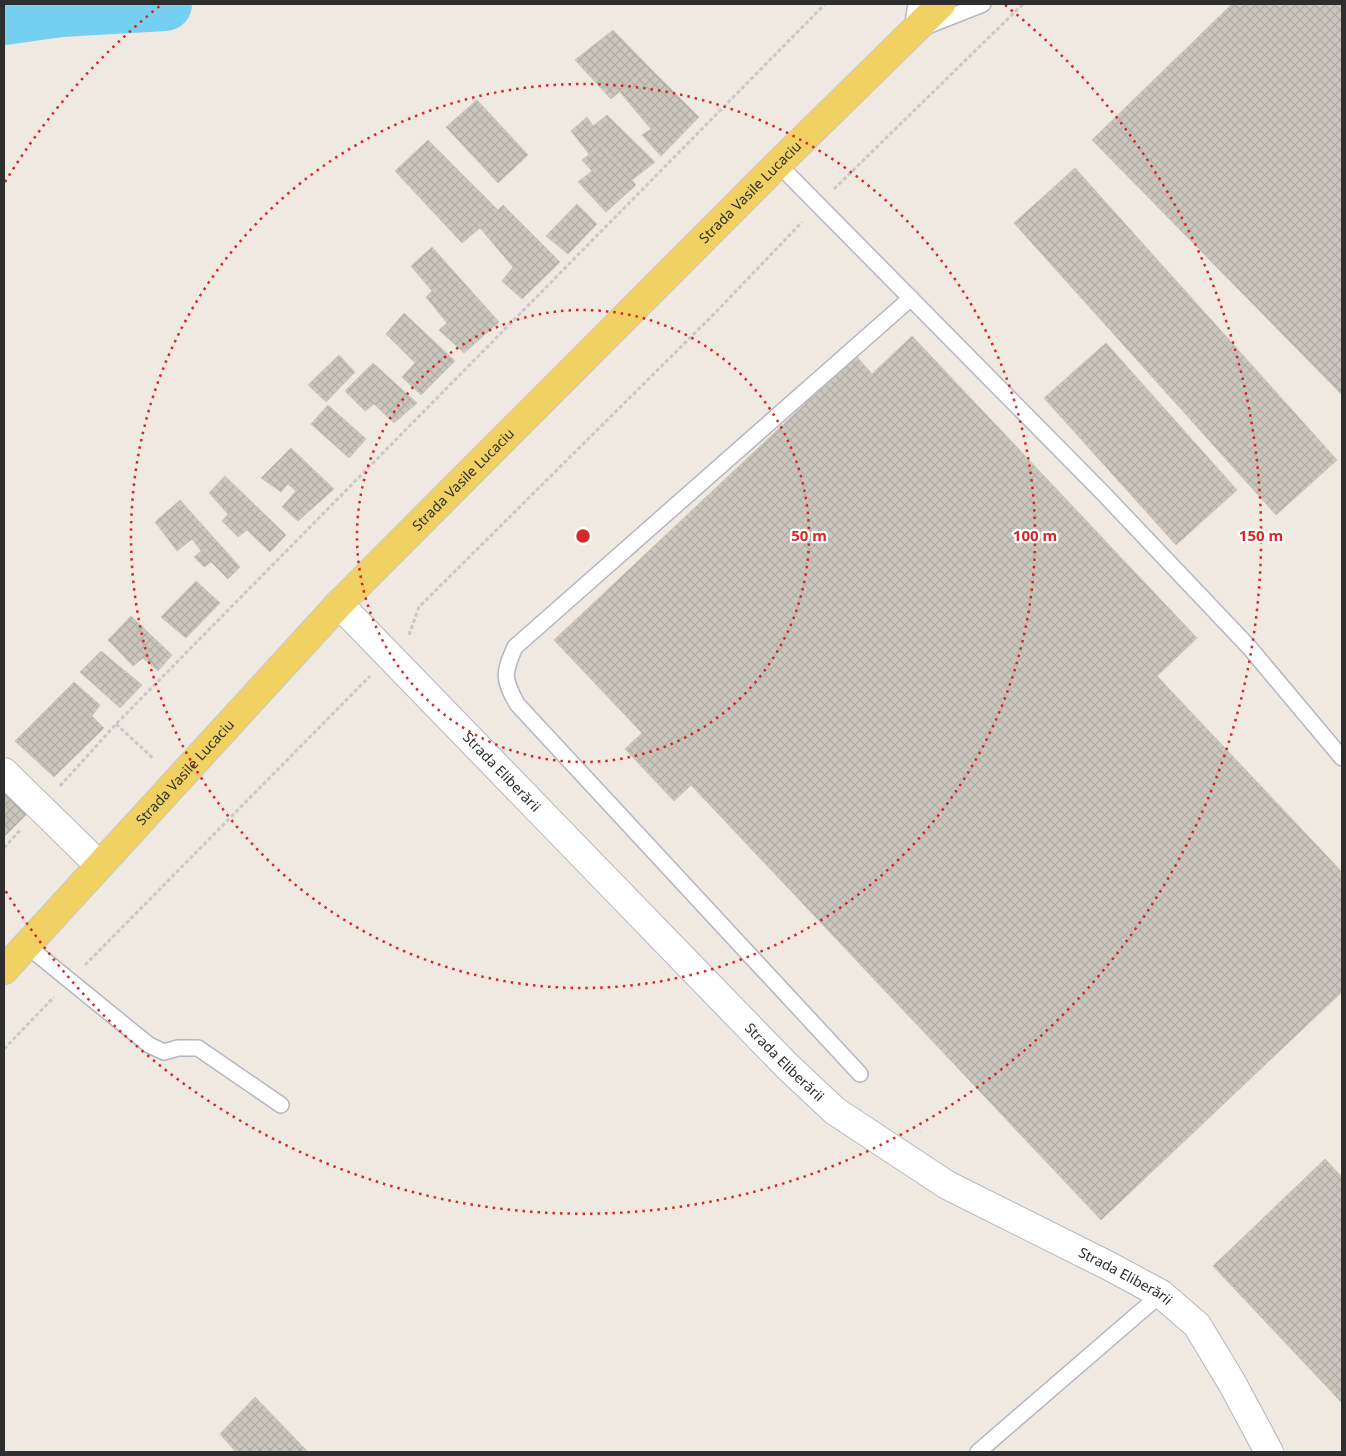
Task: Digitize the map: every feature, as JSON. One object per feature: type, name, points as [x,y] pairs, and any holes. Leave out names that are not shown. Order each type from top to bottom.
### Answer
[{"type":"main road","name":"Strada Vasile Lucaciu","points":[[4,970],[339,604],[940,4]]},
{"type":"street","name":"Strada Eliberării","points":[[339,604],[786,1065],[836,1111],[947,1186],[1109,1266],[1161,1294],[1197,1325],[1232,1383],[1269,1452]]},
{"type":"street","points":[[4,772],[99,865]]},
{"type":"lane","points":[[911,32],[916,4]]},
{"type":"lane","points":[[911,32],[983,4]]},
{"type":"lane","points":[[778,164],[1102,492],[1242,640],[1342,758]]},
{"type":"lane","points":[[860,1074],[517,704],[506,684],[507,665],[515,647],[911,298]]},
{"type":"lane","points":[[26,945],[149,1045],[164,1052],[178,1048],[198,1048],[281,1105]]},
{"type":"lane","points":[[978,1452],[1161,1294]]},
{"type":"path","points":[[4,848],[116,724],[825,4]]},
{"type":"path","points":[[4,1049],[390,656],[410,633],[418,607],[716,312],[818,205],[1024,4]]},
{"type":"path","points":[[116,724],[154,759]]},
{"type":"building","points":[[1232,4],[1342,4],[1342,395],[1092,140]]},
{"type":"building","points":[[613,30],[649,67],[611,99],[575,60]]},
{"type":"building","points":[[649,67],[699,117],[661,156],[642,135],[651,129],[620,92]]},
{"type":"building","points":[[477,100],[528,155],[498,183],[446,127]]},
{"type":"building","points":[[607,115],[655,162],[632,180],[601,145],[589,154],[571,131],[587,117],[593,126]]},
{"type":"building","points":[[428,140],[498,210],[462,243],[395,171]]},
{"type":"building","points":[[601,145],[636,185],[606,212],[578,182],[592,171],[582,160]]},
{"type":"building","points":[[1075,168],[1337,460],[1276,515],[1014,223]]},
{"type":"building","points":[[577,204],[597,224],[568,254],[546,236]]},
{"type":"building","points":[[503,205],[560,262],[522,299],[502,281],[513,267],[480,228]]},
{"type":"building","points":[[432,247],[499,322],[464,353],[439,330],[447,323],[426,297],[432,291],[411,266]]},
{"type":"building","points":[[404,313],[455,361],[421,395],[402,377],[415,363],[386,334]]},
{"type":"building","points":[[912,336],[1197,638],[1157,676],[1342,872],[1342,992],[1101,1220],[691,785],[674,801],[625,749],[642,733],[554,640],[856,356],[872,374]]},
{"type":"building","points":[[1106,343],[1237,490],[1176,545],[1044,398]]},
{"type":"building","points":[[339,355],[355,372],[326,402],[308,385]]},
{"type":"building","points":[[373,363],[417,403],[394,423],[374,404],[365,411],[345,391]]},
{"type":"building","points":[[328,405],[366,439],[349,458],[311,424]]},
{"type":"building","points":[[291,448],[334,489],[298,521],[282,507],[296,491],[288,484],[281,492],[261,478]]},
{"type":"building","points":[[225,476],[286,535],[270,552],[247,530],[238,537],[222,521],[228,514],[209,493]]},
{"type":"building","points":[[180,500],[240,567],[228,579],[211,562],[204,567],[194,557],[201,551],[192,539],[177,551],[155,522]]},
{"type":"building","points":[[196,581],[220,603],[186,638],[161,617]]},
{"type":"building","points":[[131,616],[172,655],[158,671],[143,658],[133,666],[108,640]]},
{"type":"building","points":[[101,651],[142,685],[120,708],[80,672]]},
{"type":"building","points":[[74,682],[100,705],[92,716],[104,728],[54,777],[15,741]]},
{"type":"building","points":[[4,789],[27,814],[4,837]]},
{"type":"building","points":[[1325,1159],[1342,1177],[1342,1403],[1213,1266]]},
{"type":"building","points":[[255,1397],[308,1452],[236,1452],[220,1434]]},
{"type":"waterway","points":[[4,18],[61,10],[165,4]]}]
